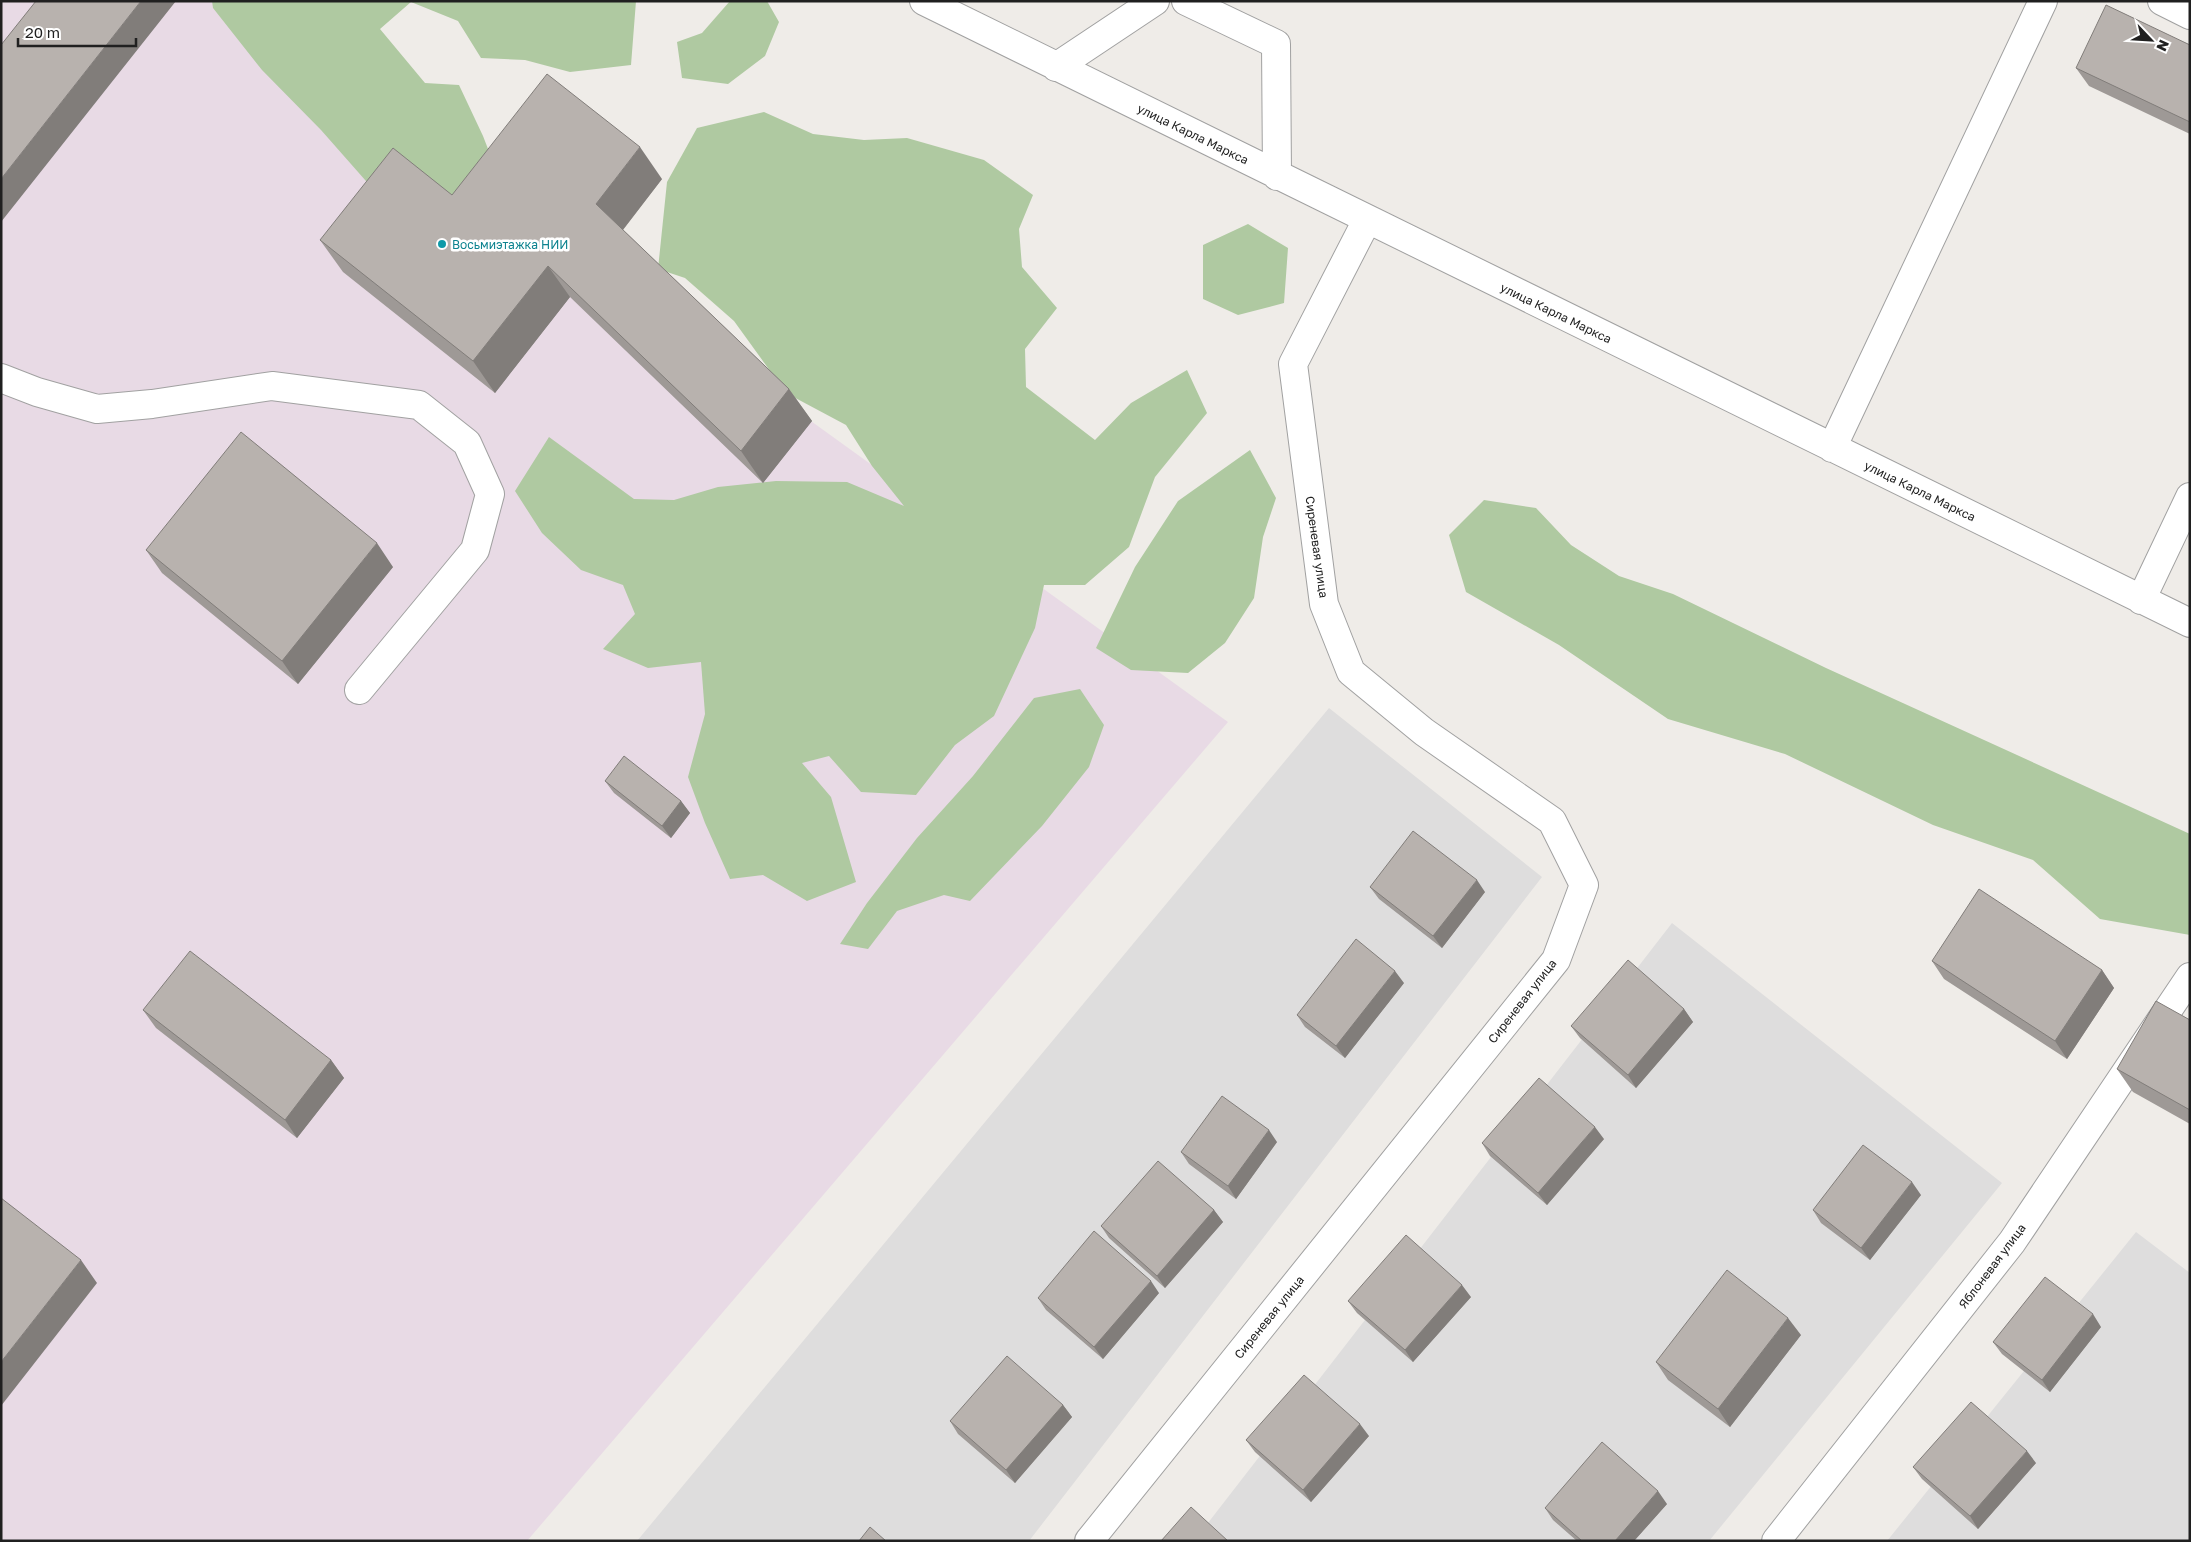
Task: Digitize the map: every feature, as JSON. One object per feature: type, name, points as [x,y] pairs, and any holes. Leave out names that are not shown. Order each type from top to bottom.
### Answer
[{"type":"street","name":"улица Карла Маркса","points":[[924,1],[1276,176],[2190,623]]},
{"type":"street","points":[[1056,67],[1155,1]]},
{"type":"street","points":[[1186,1],[1276,44],[1276,176]]},
{"type":"street","points":[[1832,448],[2043,1]]},
{"type":"street","points":[[2162,1],[2190,15]]},
{"type":"street","name":"Сиреневая улица","points":[[1089,1541],[1556,960],[1584,885],[1552,821],[1424,732],[1351,672],[1324,604],[1293,364],[1367,220]]},
{"type":"street","points":[[1,378],[37,392],[97,409],[152,404],[272,386],[418,405],[467,443],[490,494],[476,550],[359,690]]},
{"type":"street","points":[[2141,600],[2190,497]]},
{"type":"street","name":"Яблоневая улица","points":[[1776,1541],[2012,1242],[2190,977]]},
{"type":"shaded area","points":[[1,1],[229,1],[1228,722],[527,1541],[1,1541]]},
{"type":"shaded area","points":[[1329,708],[1542,877],[1029,1541],[637,1541]]},
{"type":"shaded area","points":[[1672,923],[2002,1183],[1709,1541],[1194,1541]]},
{"type":"shaded area","points":[[2136,1232],[2190,1273],[2190,1541],[1887,1541]]},
{"type":"green space","points":[[212,1],[636,1],[631,65],[570,72],[525,60],[481,58],[458,21],[411,2],[380,29],[425,83],[459,85],[483,136],[502,185],[472,218],[373,189],[321,130],[262,70],[213,8]]},
{"type":"green space","points":[[730,1],[767,1],[779,22],[765,56],[728,84],[682,78],[677,42],[702,33]]},
{"type":"green space","points":[[764,112],[813,134],[864,140],[907,138],[984,160],[1033,195],[1019,229],[1022,267],[1057,308],[1025,349],[1026,387],[1095,440],[1131,403],[1187,370],[1207,413],[1155,477],[1129,547],[1085,585],[1044,585],[1035,628],[994,716],[955,745],[916,795],[861,792],[829,756],[802,763],[831,797],[856,882],[807,901],[763,875],[730,879],[705,823],[688,777],[705,714],[701,662],[648,668],[603,649],[635,614],[623,585],[581,570],[542,533],[515,491],[549,437],[634,499],[674,500],[718,487],[776,481],[847,482],[904,506],[872,466],[846,425],[786,393],[734,321],[685,278],[658,269],[667,182],[697,128]]},
{"type":"green space","points":[[1248,224],[1288,248],[1284,303],[1238,315],[1203,299],[1203,245]]},
{"type":"green space","points":[[1250,450],[1276,498],[1263,537],[1254,598],[1225,643],[1188,673],[1131,670],[1096,648],[1135,567],[1178,501]]},
{"type":"green space","points":[[1484,500],[1536,508],[1571,545],[1619,576],[1673,594],[1826,668],[2190,834],[2190,935],[2100,919],[2033,860],[1933,825],[1785,754],[1668,719],[1559,645],[1466,592],[1449,535]]},
{"type":"green space","points":[[1080,689],[1104,725],[1089,767],[1042,826],[970,901],[944,895],[897,911],[868,949],[840,944],[867,903],[917,838],[973,776],[1034,698]]},
{"type":"building","points":[[36,1],[141,1],[1,179],[1,45]]},
{"type":"building","points":[[2106,5],[2190,45],[2190,122],[2076,68]]},
{"type":"building","points":[[547,74],[640,147],[596,204],[789,389],[741,451],[548,266],[473,361],[320,240],[393,148],[452,195]]},
{"type":"building","points":[[241,432],[377,543],[282,661],[146,550]]},
{"type":"building","points":[[624,756],[681,801],[662,826],[605,781]]},
{"type":"building","points":[[1413,831],[1477,880],[1433,936],[1370,887]]},
{"type":"building","points":[[1979,889],[2102,970],[2055,1041],[1932,961]]},
{"type":"building","points":[[1356,939],[1395,971],[1336,1046],[1297,1015]]},
{"type":"building","points":[[190,951],[331,1060],[285,1120],[143,1010]]},
{"type":"building","points":[[1628,960],[1684,1009],[1628,1075],[1571,1026]]},
{"type":"building","points":[[2156,1001],[2190,1020],[2190,1110],[2117,1069]]},
{"type":"building","points":[[1539,1078],[1595,1127],[1538,1193],[1482,1143]]},
{"type":"building","points":[[1222,1096],[1269,1130],[1228,1186],[1181,1152]]},
{"type":"building","points":[[1863,1145],[1912,1182],[1861,1248],[1813,1210]]},
{"type":"building","points":[[1158,1161],[1214,1210],[1157,1276],[1101,1226]]},
{"type":"building","points":[[1,1198],[81,1260],[1,1362]]},
{"type":"building","points":[[1094,1231],[1151,1281],[1094,1347],[1038,1298]]},
{"type":"building","points":[[1406,1235],[1462,1285],[1405,1350],[1348,1301]]},
{"type":"building","points":[[1727,1270],[1788,1318],[1718,1409],[1656,1362]]},
{"type":"building","points":[[2045,1277],[2093,1314],[2042,1380],[1993,1342]]},
{"type":"building","points":[[1007,1356],[1063,1405],[1006,1470],[950,1421]]},
{"type":"building","points":[[1304,1375],[1360,1424],[1303,1490],[1246,1440]]},
{"type":"building","points":[[1971,1402],[2027,1451],[1970,1516],[1913,1467]]},
{"type":"building","points":[[1602,1442],[1658,1491],[1615,1541],[1582,1541],[1545,1508]]},
{"type":"building","points":[[1191,1507],[1228,1541],[1161,1541]]},
{"type":"building","points":[[870,1527],[886,1541],[859,1541]]},
{"type":"place","name":"Восьмиэтажка НИИ","points":[[442,244]]}]
